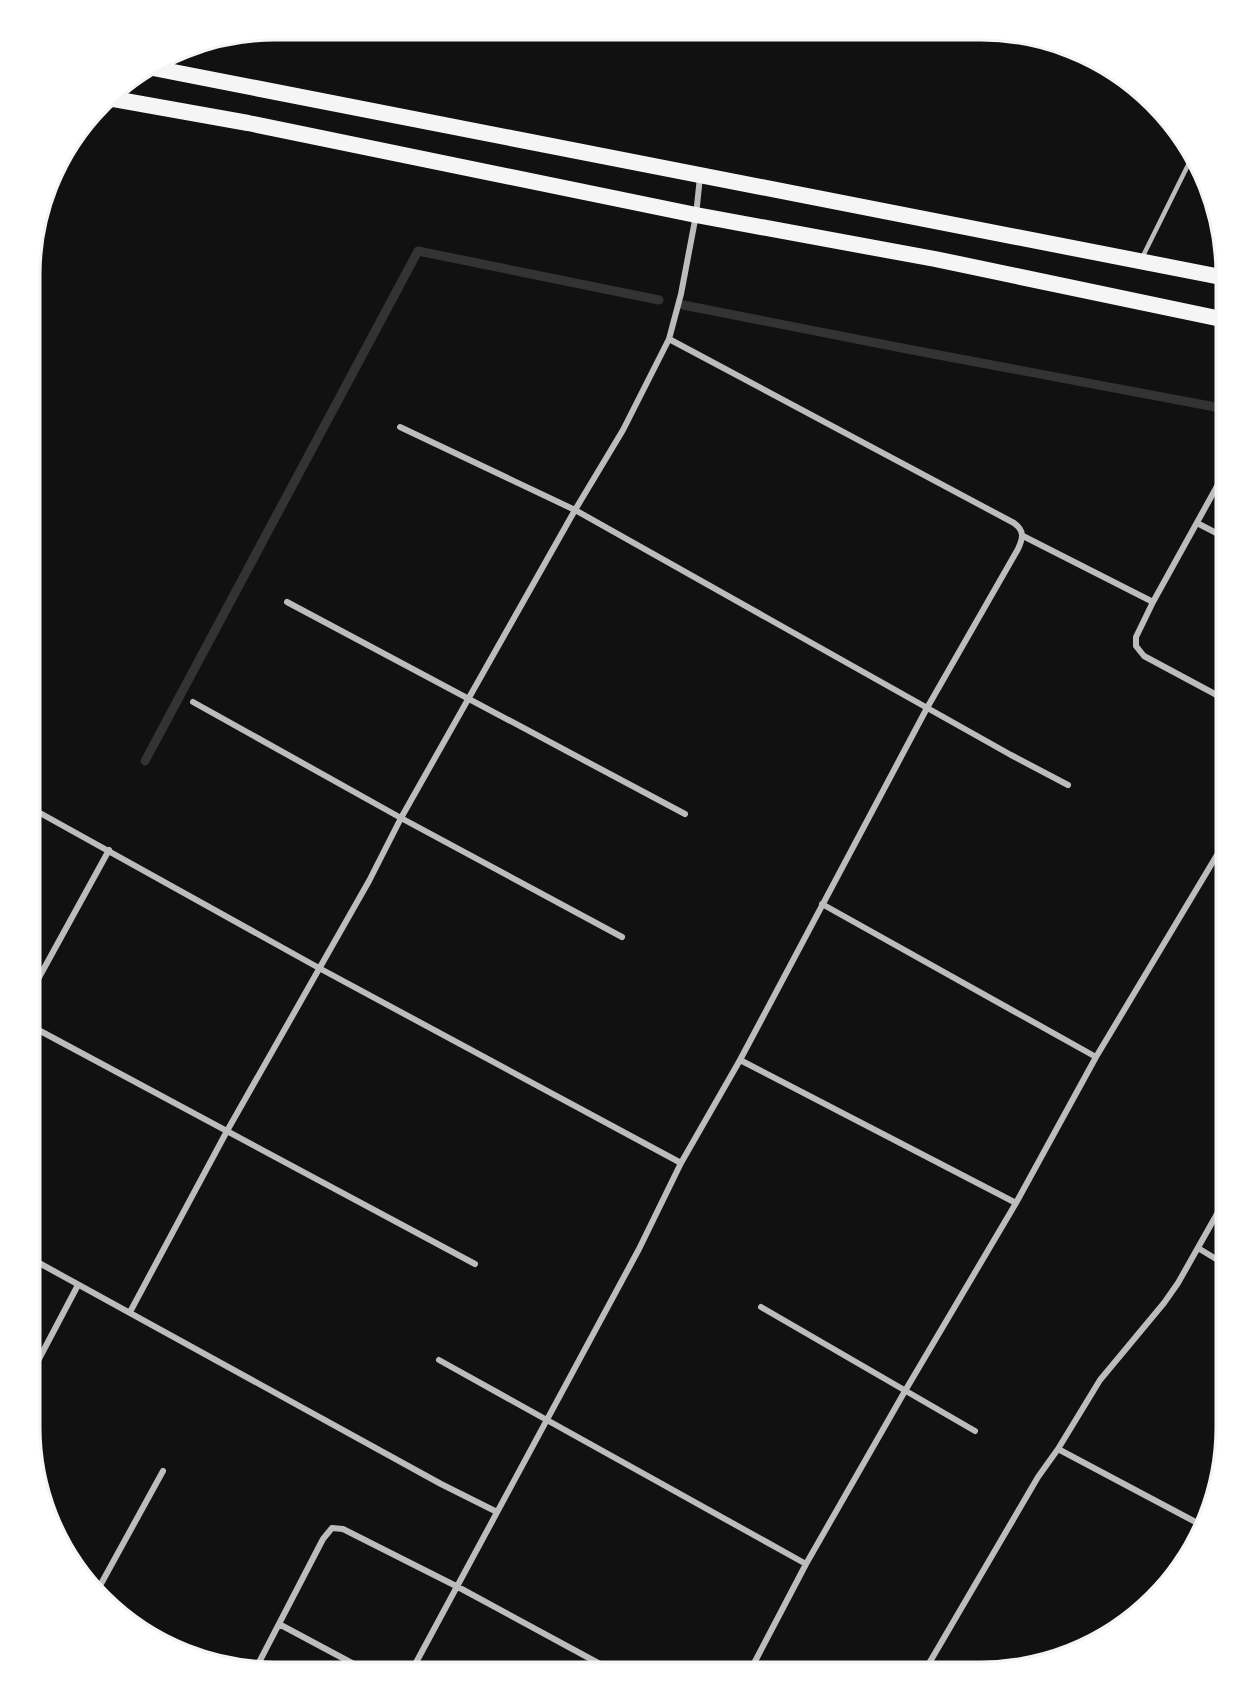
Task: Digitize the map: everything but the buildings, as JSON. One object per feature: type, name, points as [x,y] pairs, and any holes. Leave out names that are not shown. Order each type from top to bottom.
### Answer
[{"type":"highway","points":[[162,70],[1216,276]]},
{"type":"highway","points":[[120,100],[259,126],[696,215],[935,259],[1216,318]]},
{"type":"street","points":[[130,1312],[227,1131],[369,881],[401,818],[575,510],[623,430],[669,339],[681,294],[701,175]]},
{"type":"street","points":[[416,1662],[639,1249],[681,1163],[740,1060],[927,708],[1018,549],[1023,536],[1014,523],[669,339]]},
{"type":"street","points":[[400,427],[575,510],[1068,785]]},
{"type":"street","points":[[1216,488],[1136,637],[1139,652],[1216,694]]},
{"type":"street","points":[[1197,523],[1216,533]]},
{"type":"street","points":[[1023,536],[1153,602]]},
{"type":"street","points":[[287,602],[685,814]]},
{"type":"street","points":[[193,702],[401,818],[622,937]]},
{"type":"street","points":[[40,813],[319,968],[681,1163]]},
{"type":"street","points":[[40,976],[109,850]]},
{"type":"street","points":[[755,1662],[806,1564],[1016,1203],[1096,1057],[1216,857]]},
{"type":"street","points":[[822,904],[1096,1057]]},
{"type":"street","points":[[40,1031],[475,1264]]},
{"type":"street","points":[[740,1060],[1016,1203]]},
{"type":"street","points":[[930,1662],[1017,1511],[1100,1380],[1164,1304],[1216,1215]]},
{"type":"street","points":[[1197,1248],[1216,1260]]},
{"type":"street","points":[[40,1264],[441,1484],[497,1512]]},
{"type":"street","points":[[40,1357],[78,1285]]},
{"type":"street","points":[[761,1307],[975,1431]]},
{"type":"street","points":[[439,1360],[806,1564]]},
{"type":"street","points":[[1058,1449],[1195,1522]]},
{"type":"street","points":[[101,1584],[163,1471]]},
{"type":"street","points":[[260,1661],[323,1539],[332,1528],[343,1529],[458,1587],[596,1662]]},
{"type":"street","points":[[279,1624],[349,1662]]},
{"type":"lane","points":[[1141,261],[1187,165]]},
{"type":"waterway","points":[[145,761],[418,251],[659,300]]},
{"type":"waterway","points":[[683,305],[1216,407]]}]
